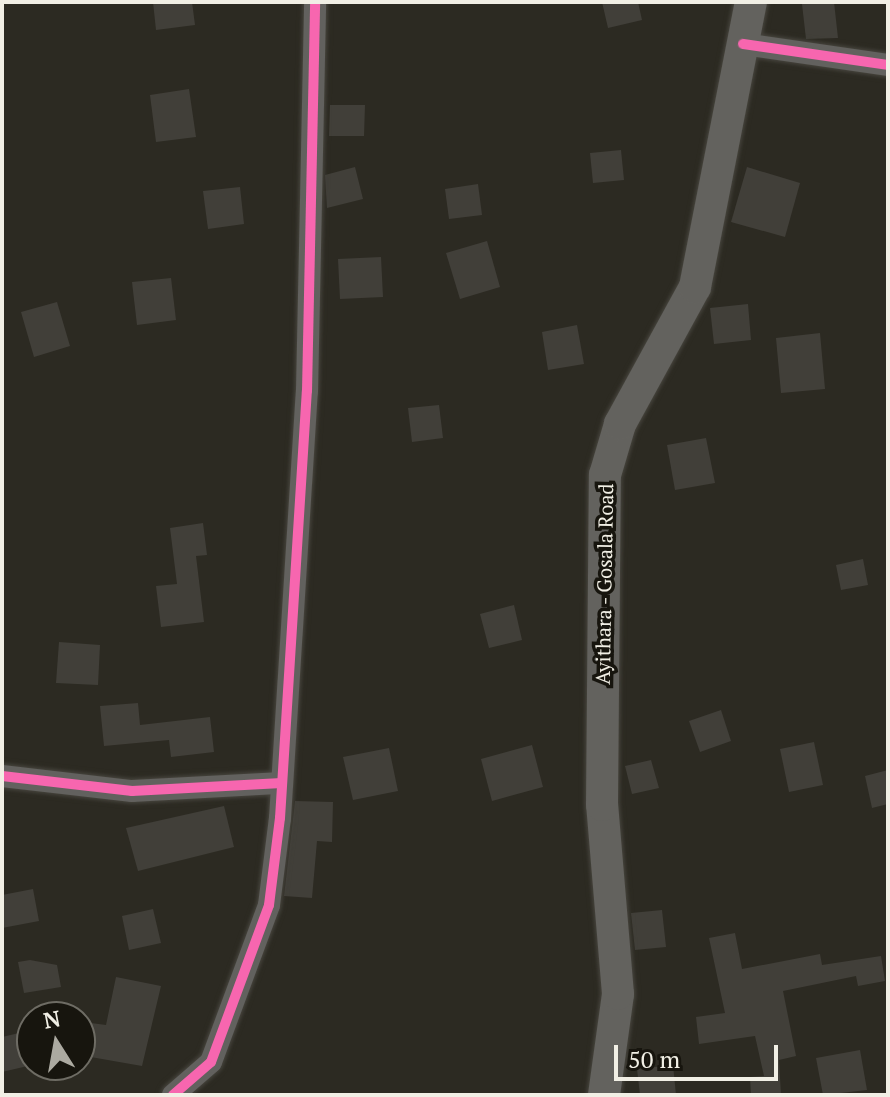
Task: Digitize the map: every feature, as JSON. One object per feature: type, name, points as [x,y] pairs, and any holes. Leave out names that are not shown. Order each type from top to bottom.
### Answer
[{"type":"main road","name":"Ayithara - Gosala Road","points":[[604,1095],[618,994],[602,805],[605,475],[620,424],[695,287],[751,2]]},
{"type":"street","points":[[173,1095],[211,1062],[269,905],[282,783],[307,391],[315,2]]},
{"type":"street","points":[[743,44],[888,65]]},
{"type":"street","points":[[2,776],[132,791],[282,783]]},
{"type":"building","points":[[153,2],[192,2],[195,25],[156,30]]},
{"type":"building","points":[[602,2],[638,2],[642,20],[608,28]]},
{"type":"building","points":[[834,2],[838,38],[806,39],[802,4]]},
{"type":"building","points":[[189,89],[196,137],[156,142],[150,95]]},
{"type":"building","points":[[330,105],[365,105],[364,136],[329,136]]},
{"type":"building","points":[[621,150],[624,180],[593,183],[590,153]]},
{"type":"building","points":[[355,167],[363,199],[327,208],[325,175]]},
{"type":"building","points":[[747,167],[800,183],[785,237],[731,222]]},
{"type":"building","points":[[478,184],[482,215],[449,219],[445,189]]},
{"type":"building","points":[[240,187],[244,224],[208,229],[203,191]]},
{"type":"building","points":[[487,241],[500,287],[460,299],[446,253]]},
{"type":"building","points":[[381,257],[383,297],[340,299],[338,259]]},
{"type":"building","points":[[171,278],[176,320],[137,325],[132,282]]},
{"type":"building","points":[[57,302],[70,346],[34,357],[21,312]]},
{"type":"building","points":[[748,304],[751,340],[714,344],[710,308]]},
{"type":"building","points":[[577,325],[584,364],[548,370],[542,332]]},
{"type":"building","points":[[820,333],[825,389],[781,393],[776,338]]},
{"type":"building","points":[[439,405],[443,438],[412,442],[408,408]]},
{"type":"building","points":[[706,438],[715,483],[675,490],[667,445]]},
{"type":"building","points":[[203,523],[207,555],[196,556],[204,622],[161,627],[156,586],[177,584],[170,528]]},
{"type":"building","points":[[863,559],[868,585],[841,590],[836,565]]},
{"type":"building","points":[[514,605],[522,640],[489,648],[480,614]]},
{"type":"building","points":[[59,642],[100,645],[98,685],[56,683]]},
{"type":"building","points":[[138,703],[140,725],[210,717],[214,752],[171,757],[169,740],[104,746],[100,706]]},
{"type":"building","points":[[721,710],[731,741],[700,752],[689,721]]},
{"type":"building","points":[[814,742],[823,785],[789,792],[780,749]]},
{"type":"building","points":[[532,745],[543,787],[492,801],[481,759]]},
{"type":"building","points":[[389,748],[398,791],[353,800],[343,757]]},
{"type":"building","points":[[651,760],[659,788],[632,794],[625,766]]},
{"type":"building","points":[[888,770],[888,804],[872,808],[865,776]]},
{"type":"building","points":[[295,801],[333,802],[332,842],[317,841],[312,898],[284,896]]},
{"type":"building","points":[[224,806],[234,847],[138,871],[126,828]]},
{"type":"building","points":[[33,889],[39,921],[2,928],[2,895]]},
{"type":"building","points":[[153,909],[161,943],[129,950],[122,916]]},
{"type":"building","points":[[662,910],[666,947],[635,950],[631,913]]},
{"type":"building","points":[[735,933],[742,969],[820,954],[822,965],[881,956],[885,981],[858,986],[856,976],[783,991],[796,1056],[779,1060],[781,1095],[751,1095],[750,1077],[764,1076],[755,1036],[699,1044],[696,1017],[725,1013],[709,938]]},
{"type":"building","points":[[30,960],[57,965],[61,987],[24,993],[18,962]]},
{"type":"building","points":[[116,977],[161,986],[142,1066],[96,1058],[96,1024],[106,1025]]},
{"type":"building","points":[[16,1034],[16,1069],[2,1072],[2,1037]]},
{"type":"building","points":[[860,1050],[867,1090],[823,1095],[816,1058]]},
{"type":"building","points":[[673,1065],[676,1095],[640,1095],[637,1069]]},
{"type":"cycle path","points":[[173,1095],[211,1062],[269,905],[280,818],[307,391],[315,2]]},
{"type":"cycle path","points":[[743,44],[888,65]]},
{"type":"cycle path","points":[[2,776],[132,791],[282,783]]}]
